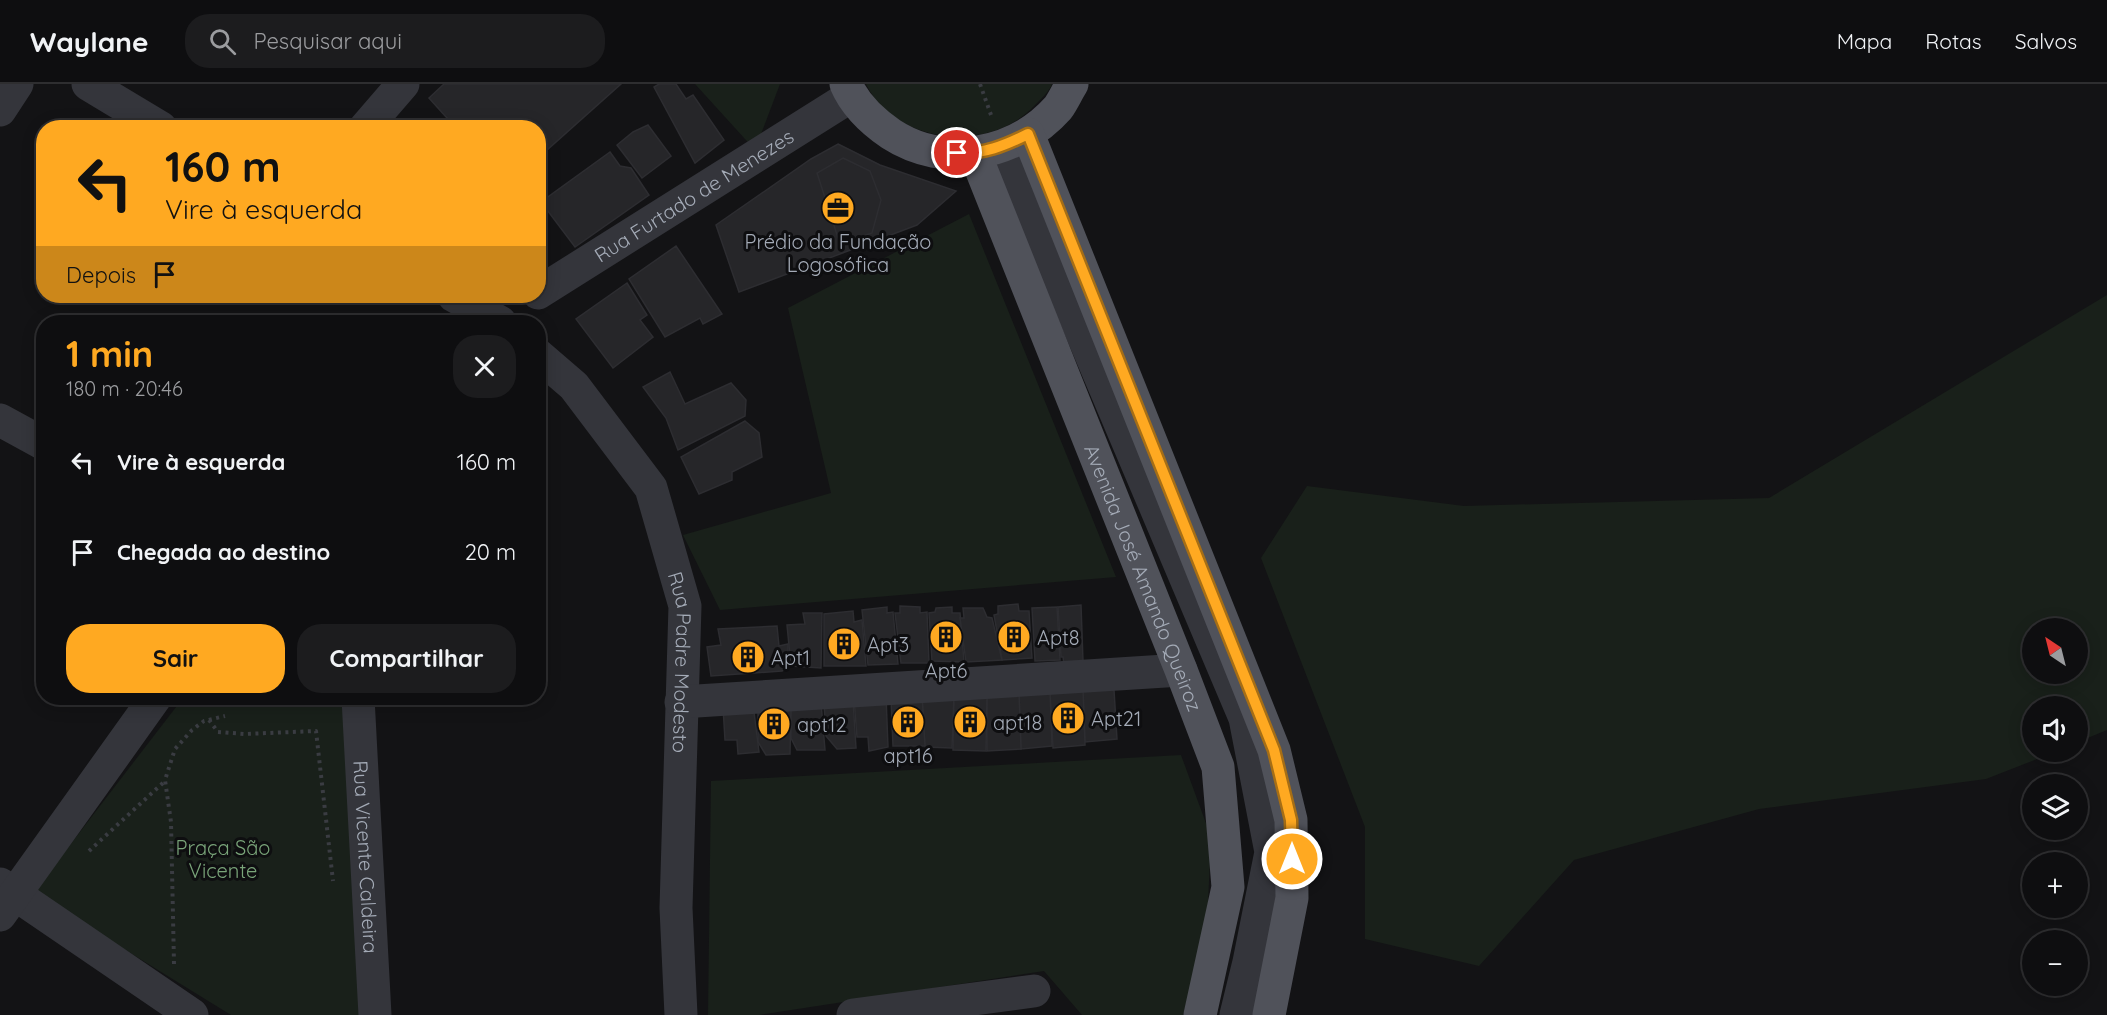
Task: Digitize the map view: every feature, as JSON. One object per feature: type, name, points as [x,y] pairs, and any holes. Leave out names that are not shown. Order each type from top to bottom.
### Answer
[{"type":"main road","points":[[849,90],[875,123],[905,143],[939,153],[1002,145],[1059,107],[1072,84]]},
{"type":"main road","points":[[1002,145],[1274,750],[1291,820],[1292,898],[1269,1015]]},
{"type":"main road","name":"Avenida José Amando Queiroz","points":[[1002,145],[1181,670],[1218,767],[1228,887],[1200,1015]]},
{"type":"street","points":[[0,110],[17,84]]},
{"type":"street","points":[[88,84],[148,120]]},
{"type":"street","points":[[372,120],[403,84]]},
{"type":"street","name":"Rua Furtado de Menezes","points":[[546,288],[849,90]]},
{"type":"street","points":[[1002,145],[1245,718],[1271,852],[1236,1015]]},
{"type":"street","points":[[466,303],[487,315]]},
{"type":"street","points":[[506,315],[524,303]]},
{"type":"street","name":"Rua Padre Modesto","points":[[546,362],[574,386],[651,489],[685,606],[676,908],[681,1015]]},
{"type":"street","points":[[0,420],[36,440]]},
{"type":"street","points":[[681,702],[1181,670]]},
{"type":"street","points":[[150,705],[5,898],[192,1015]]},
{"type":"street","name":"Rua Vicente Caldeira","points":[[358,705],[375,1015]]},
{"type":"street","points":[[853,1015],[1034,992]]},
{"type":"path","points":[[175,970],[171,822],[165,780],[175,749],[192,730],[204,721],[225,716]]},
{"type":"path","points":[[209,720],[218,732],[245,734],[316,731],[333,891]]},
{"type":"path","points":[[81,858],[165,780]]},
{"type":"green space","points":[[695,84],[780,84],[755,150]]},
{"type":"green space","points":[[866,84],[1052,84],[1042,98],[1016,121],[994,131],[970,136],[945,136],[921,130],[899,120],[880,104]]},
{"type":"green space","points":[[969,214],[1116,577],[720,610],[683,535],[831,493],[788,308]]},
{"type":"green space","points":[[2107,295],[2107,730],[2088,738],[2088,696],[2022,696],[2022,762],[2029,762],[1986,779],[1759,809],[1574,860],[1479,966],[1365,939],[1365,827],[1261,558],[1307,486],[1464,506],[1769,498]]},
{"type":"green space","name":"Praça São Vicente","points":[[178,705],[346,705],[361,1015],[231,1015],[33,893]]},
{"type":"green space","points":[[1181,755],[1211,837],[1207,925],[1183,1015],[1082,1015],[1044,971],[759,1015],[708,1015],[711,781]]},
{"type":"building","points":[[444,84],[621,84],[546,151],[546,120],[449,120],[429,98]]},
{"type":"building","points":[[659,84],[676,84],[686,99],[693,95],[724,140],[695,163],[654,87]]},
{"type":"building","points":[[648,125],[671,156],[642,178],[617,145],[633,132]]},
{"type":"building","name":"Prédio da Fundação Logosófica","points":[[838,144],[880,165],[956,191],[917,225],[739,292],[716,225],[811,159]]},
{"type":"building","points":[[610,152],[620,166],[631,168],[649,195],[575,247],[546,209],[546,198]]},
{"type":"building","points":[[843,158],[870,171],[881,200],[872,233],[840,244],[817,173]]},
{"type":"building","points":[[676,246],[722,314],[703,324],[700,318],[665,337],[629,279]]},
{"type":"building","points":[[627,283],[647,315],[640,320],[653,337],[613,368],[576,319]]},
{"type":"building","points":[[670,372],[685,404],[731,383],[746,400],[745,416],[678,450],[666,418],[643,387]]},
{"type":"building","points":[[745,421],[759,433],[762,457],[732,472],[732,480],[699,494],[681,457]]},
{"type":"building","name":"Apt8","points":[[1018,604],[1019,611],[1029,611],[1032,658],[1002,660],[994,615],[998,614],[998,606]]},
{"type":"building","points":[[1081,605],[1083,661],[1064,664],[1063,657],[1061,657],[1058,607]]},
{"type":"building","points":[[900,606],[920,607],[920,613],[927,612],[929,663],[901,663],[895,613],[900,613]]},
{"type":"building","points":[[887,607],[887,613],[893,612],[898,664],[868,665],[862,610]]},
{"type":"building","name":"Apt6","points":[[952,607],[952,613],[960,613],[964,662],[932,661],[929,613],[935,612],[936,608]]},
{"type":"building","points":[[1057,607],[1060,660],[1035,661],[1032,608]]},
{"type":"building","points":[[963,608],[983,608],[987,617],[992,618],[1002,660],[966,662],[960,618],[964,618]]},
{"type":"building","name":"Apt3","points":[[853,611],[854,622],[862,620],[866,666],[824,666],[824,614]]},
{"type":"building","points":[[803,613],[822,613],[821,668],[791,666],[787,625],[805,624]]},
{"type":"building","name":"Apt1","points":[[777,626],[779,646],[788,644],[788,667],[782,671],[711,676],[707,647],[721,645],[718,629]]},
{"type":"building","points":[[1083,689],[1114,690],[1117,739],[1085,742]]},
{"type":"building","name":"Apt21","points":[[1083,689],[1085,745],[1053,748],[1050,691]]},
{"type":"building","points":[[1050,691],[1052,746],[1021,749],[1019,693]]},
{"type":"building","points":[[1019,693],[1021,749],[987,751],[987,694]]},
{"type":"building","name":"apt18","points":[[954,694],[987,694],[986,751],[953,750]]},
{"type":"building","points":[[954,694],[952,748],[925,747],[922,695]]},
{"type":"building","name":"apt16","points":[[922,695],[925,746],[893,746],[891,698]]},
{"type":"building","points":[[886,696],[888,747],[869,751],[868,737],[857,737],[854,699]]},
{"type":"building","points":[[853,700],[856,748],[837,749],[826,736],[824,702]]},
{"type":"building","points":[[791,703],[821,703],[825,750],[797,750],[791,738]]},
{"type":"building","name":"apt12","points":[[791,703],[790,754],[766,755],[758,742],[758,706]]},
{"type":"building","points":[[753,704],[759,752],[738,754],[737,740],[725,740],[723,707]]},
{"type":"place","name":"Prédio da Fundação Logosófica","points":[[838,208]]},
{"type":"place","name":"Apt6","points":[[946,637]]},
{"type":"place","name":"Apt8","points":[[1014,637]]},
{"type":"place","name":"Apt3","points":[[844,644]]},
{"type":"place","name":"Apt1","points":[[748,657]]},
{"type":"place","name":"Apt21","points":[[1068,718]]},
{"type":"place","name":"apt16","points":[[908,722]]},
{"type":"place","name":"apt18","points":[[970,722]]},
{"type":"place","name":"apt12","points":[[774,724]]},
{"type":"route","points":[[957,153],[975,154],[1003,147],[1028,134],[1274,750],[1291,820],[1292,859]]}]
